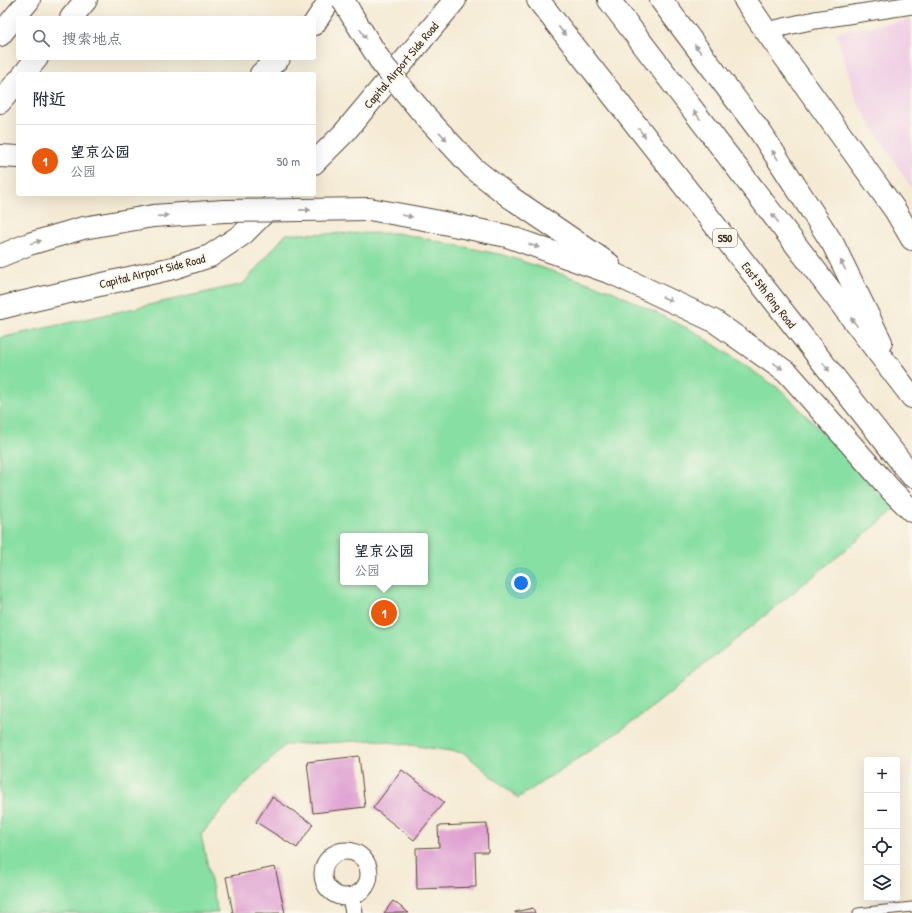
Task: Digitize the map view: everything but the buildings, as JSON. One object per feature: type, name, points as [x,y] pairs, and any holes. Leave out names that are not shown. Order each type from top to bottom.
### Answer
[{"type":"main road","points":[[0,35],[29,0]]},
{"type":"main road","points":[[73,16],[86,0]]},
{"type":"main road","points":[[316,21],[330,0]]},
{"type":"main road","points":[[344,0],[351,14],[383,65],[425,116],[473,168],[510,197],[644,288]]},
{"type":"main road","name":"Capital Airport Side Road","points":[[316,161],[344,133],[455,0]]},
{"type":"main road","name":"East 5th Ring Road","points":[[538,0],[912,476]]},
{"type":"main road","points":[[609,0],[908,392]]},
{"type":"main road","points":[[661,0],[761,133],[833,244],[908,392]]},
{"type":"main road","points":[[745,0],[894,210],[912,239]]},
{"type":"main road","points":[[26,72],[35,60]]},
{"type":"main road","points":[[264,72],[277,60]]},
{"type":"main road","points":[[0,102],[16,83]]},
{"type":"main road","points":[[0,156],[16,157]]},
{"type":"main road","name":"Capital Airport Side Road","points":[[0,308],[173,268],[210,256],[242,234],[281,196]]},
{"type":"main road","points":[[0,256],[29,244],[82,228],[153,216],[224,211],[369,209],[507,236],[614,274],[714,321],[789,374],[891,490],[912,511]]},
{"type":"street","points":[[766,31],[816,20],[912,4]]},
{"type":"street","points":[[351,896],[354,913]]},
{"type":"lane","points":[[858,913],[912,907]]},
{"type":"shaded area","points":[[912,19],[912,189],[857,102],[836,32]]},
{"type":"green space","points":[[398,233],[503,255],[610,290],[697,333],[781,390],[897,508],[639,718],[518,798],[464,753],[376,740],[285,745],[239,790],[201,835],[218,913],[0,913],[0,338],[243,284],[286,234]]},
{"type":"place","name":"望京公园","points":[[384,613]]}]
